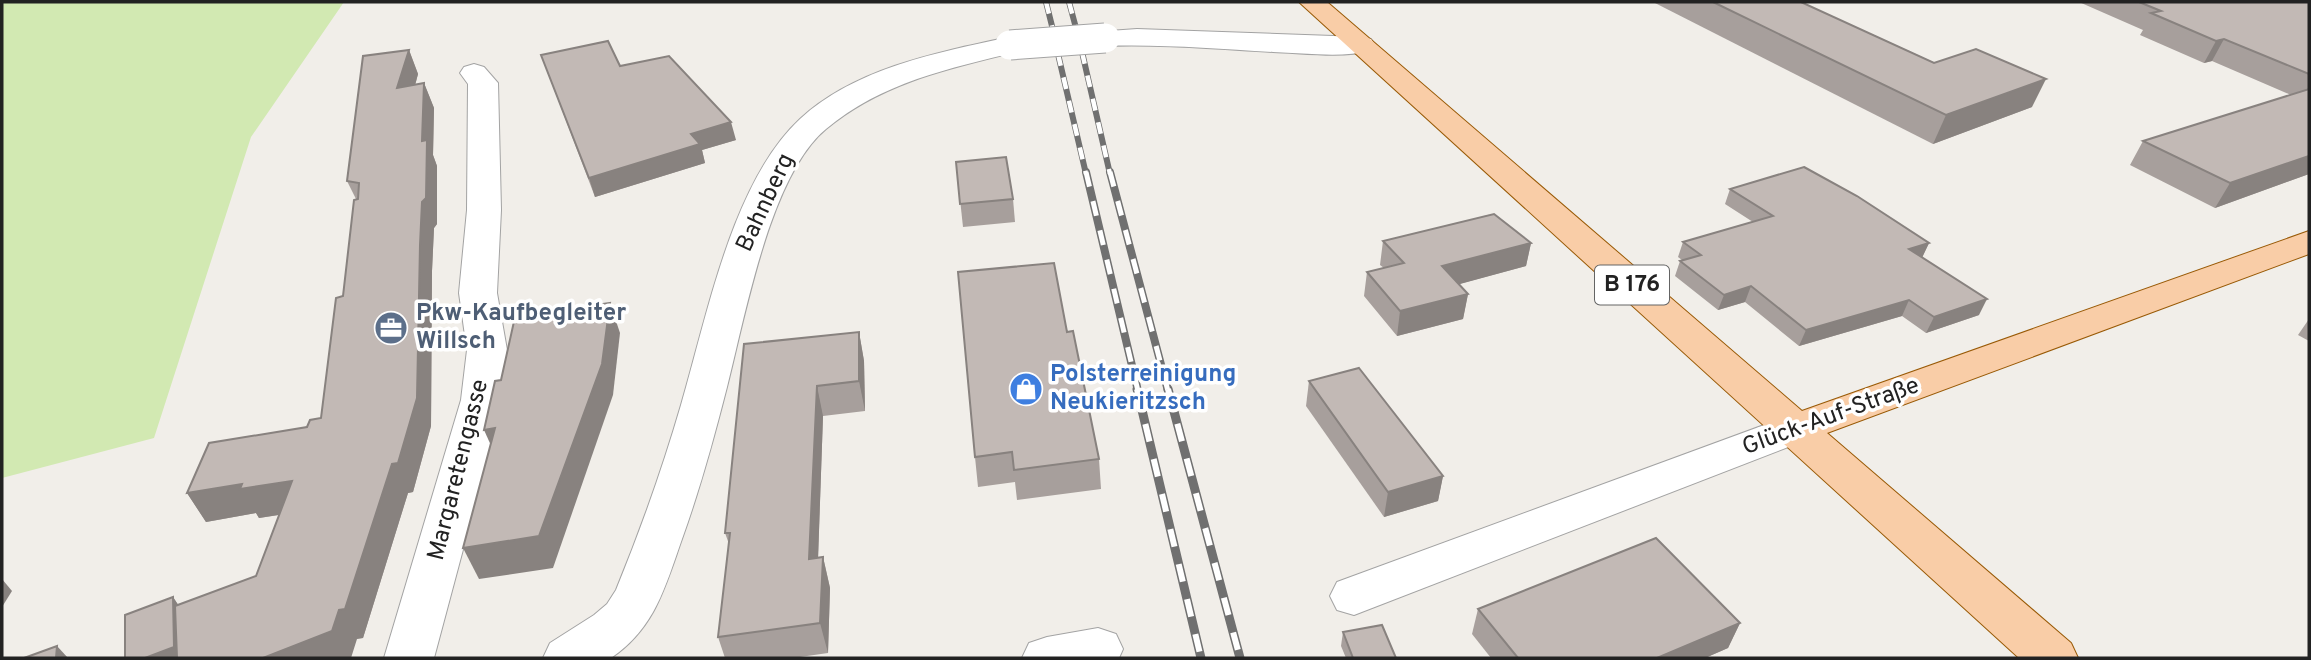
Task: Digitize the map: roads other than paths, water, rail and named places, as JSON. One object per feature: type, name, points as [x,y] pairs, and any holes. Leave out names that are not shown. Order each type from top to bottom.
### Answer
[{"type":"main road","name":"B 176","points":[[1312,2],[2053,658]]},
{"type":"main road","name":"Glück-Auf-Straße","points":[[1794,429],[2309,242]]},
{"type":"street","name":"Bahnberg","points":[[583,655],[626,616],[647,570],[677,491],[738,265],[764,196],[791,146],[827,113],[876,85],[959,55],[1010,45],[1156,35],[1307,47],[1361,45]]},
{"type":"street","name":"Margaretengasse","points":[[409,658],[482,400],[487,350],[478,293],[484,210],[483,83],[474,73]]},
{"type":"street","name":"Glück-Auf-Straße","points":[[1353,596],[1794,429]]},
{"type":"street","points":[[1048,658],[1098,649]]},
{"type":"railway","points":[[1046,2],[1053,30]]},
{"type":"railway","points":[[1069,2],[1076,28]]},
{"type":"railway","points":[[1082,52],[1110,174]]},
{"type":"railway","points":[[1058,54],[1086,174]]},
{"type":"railway","points":[[1086,172],[1138,391]]},
{"type":"railway","points":[[1110,172],[1168,391]]},
{"type":"railway","points":[[1137,389],[1201,658]]},
{"type":"railway","points":[[1168,389],[1240,658]]},
{"type":"place","name":"Pkw-Kaufbegleiter Willsch","points":[[391,328]]},
{"type":"place","name":"Polsterreinigung Neukieritzsch","points":[[1026,389]]}]
